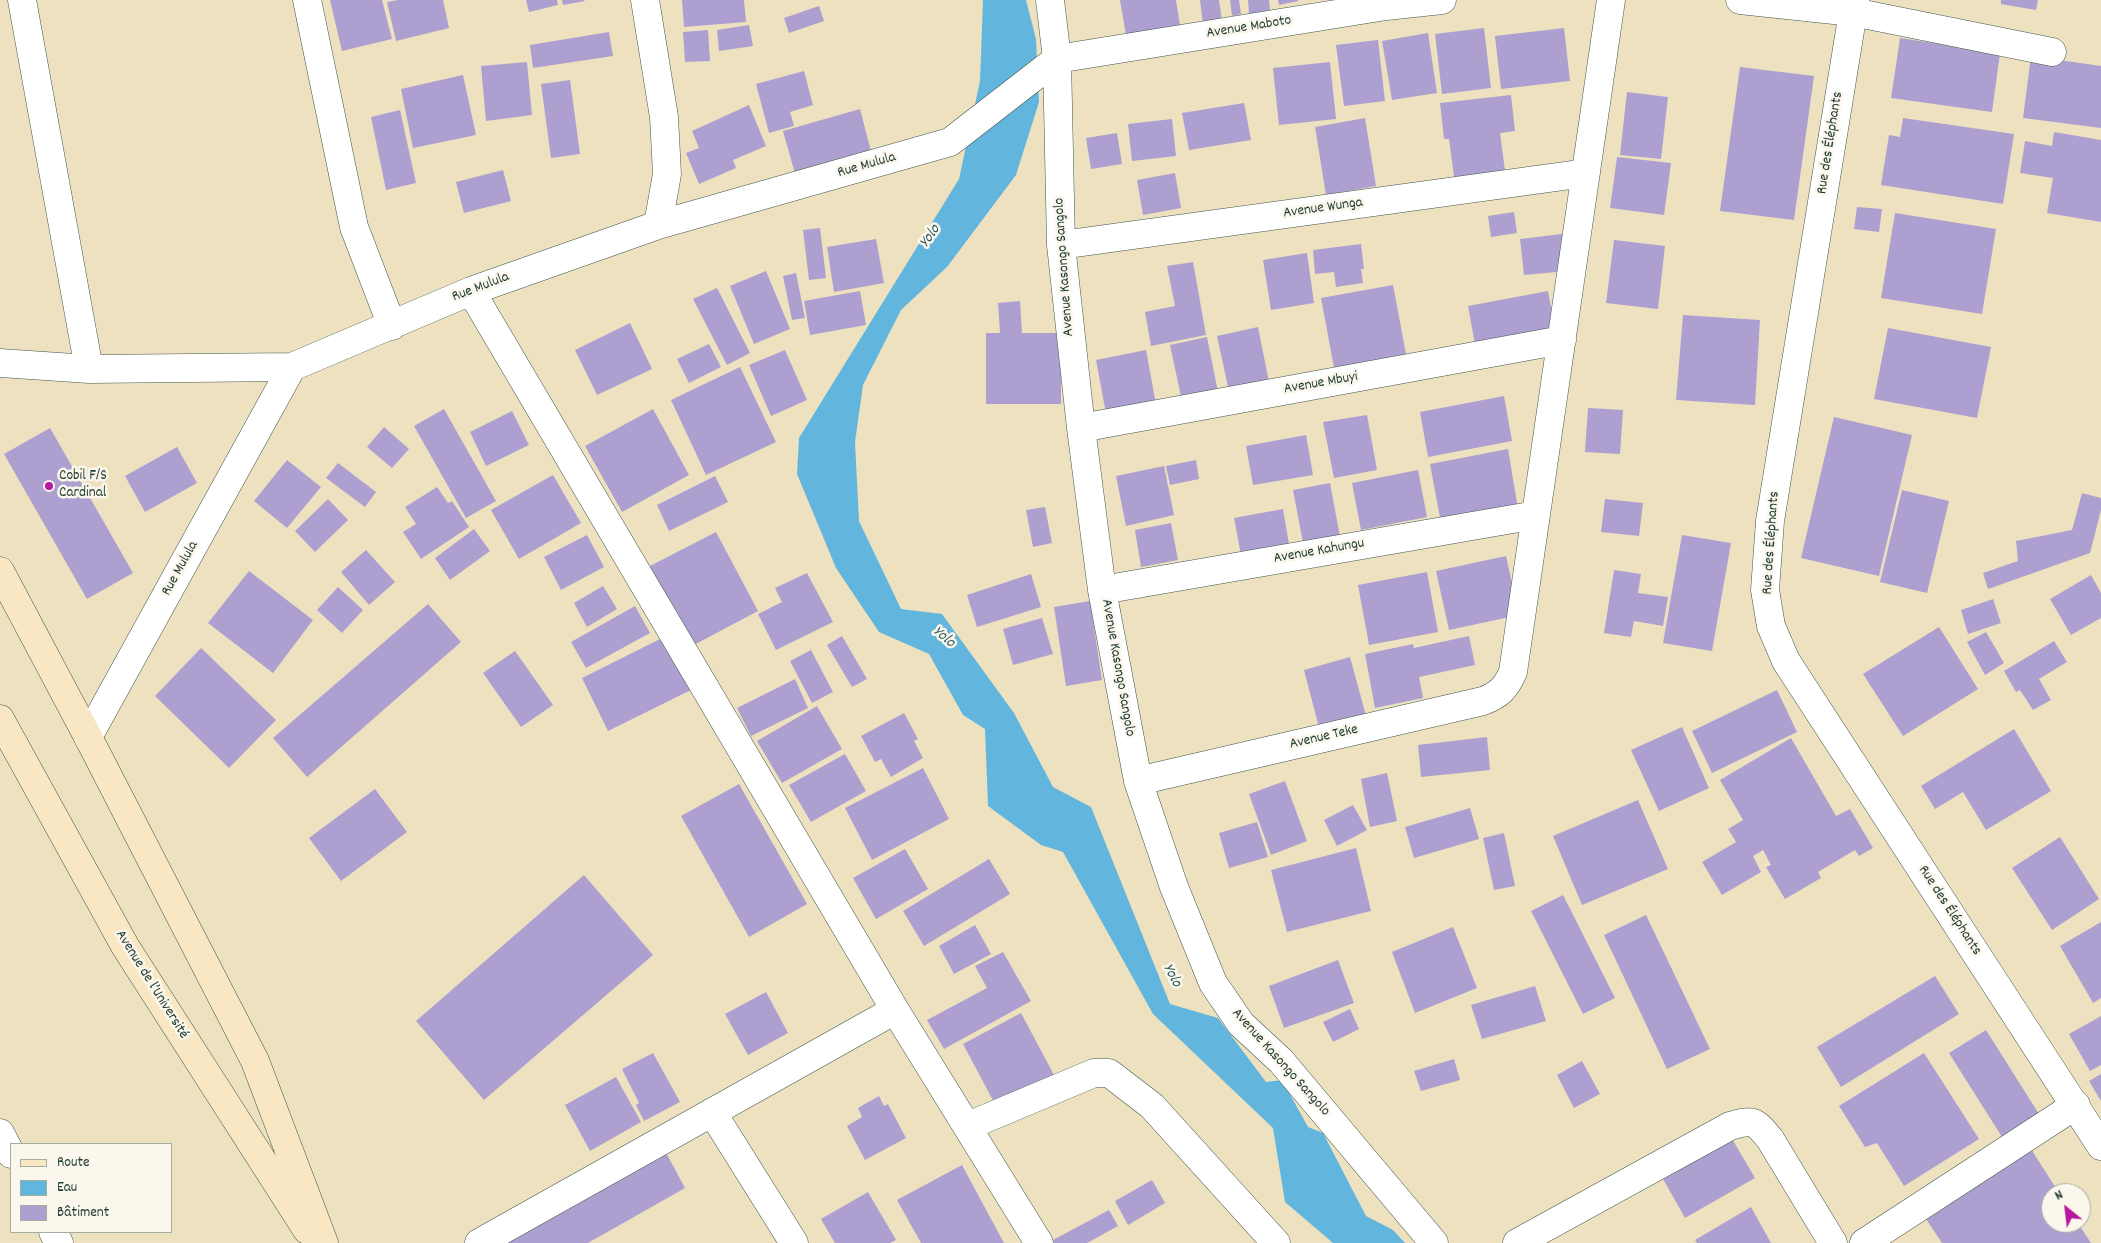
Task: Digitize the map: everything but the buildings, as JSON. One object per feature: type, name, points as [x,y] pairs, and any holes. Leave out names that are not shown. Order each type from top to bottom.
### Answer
[{"type":"main road","points":[[1,575],[88,736],[255,1061],[324,1243]]},
{"type":"main road","name":"Avenue de l’Université","points":[[0,719],[125,946],[315,1243]]},
{"type":"main road","points":[[0,756],[49,807]]},
{"type":"street","points":[[22,0],[89,369]]},
{"type":"street","points":[[307,0],[354,227],[392,326]]},
{"type":"street","points":[[645,0],[664,117],[667,174],[658,224]]},
{"type":"street","name":"Avenue Kasongo Sangolo","points":[[1050,0],[1057,59],[1060,245],[1102,590],[1138,781],[1174,888],[1213,983],[1241,1024],[1281,1061],[1434,1243]]},
{"type":"street","name":"Avenue Maboto","points":[[1057,59],[1386,6],[1442,0]]},
{"type":"street","points":[[1536,515],[1611,0]]},
{"type":"street","points":[[1740,0],[1854,6],[2052,52]]},
{"type":"street","name":"Rue des Éléphants","points":[[1854,6],[1770,521],[1765,590],[1771,626],[1786,661],[2101,1146]]},
{"type":"street","name":"Rue Mulula","points":[[88,736],[292,367],[392,326],[471,290],[658,224],[950,142],[1057,59]]},
{"type":"street","name":"Avenue Wunga","points":[[1060,245],[1586,173]]},
{"type":"street","points":[[471,290],[896,1010],[1039,1243]]},
{"type":"street","name":"Avenue Mbuyi","points":[[1081,428],[1562,340]]},
{"type":"street","points":[[0,362],[89,369],[292,367]]},
{"type":"street","name":"Avenue Kahungu","points":[[1102,590],[1536,515]]},
{"type":"street","name":"Avenue Teke","points":[[1138,781],[1483,701],[1496,696],[1506,687],[1513,672],[1536,515]]},
{"type":"street","points":[[479,1243],[896,1010]]},
{"type":"street","points":[[968,1126],[1094,1073],[1109,1073],[1152,1106],[1276,1243]]},
{"type":"street","points":[[1864,1243],[2076,1105]]},
{"type":"street","points":[[712,1112],[794,1243]]},
{"type":"street","points":[[1517,1243],[1730,1126],[1747,1121],[1758,1125],[1770,1140],[1833,1243]]},
{"type":"street","points":[[0,1133],[10,1152]]},
{"type":"water","name":"Yolo","points":[[983,0],[1026,0],[1036,39],[1039,102],[1016,175],[947,267],[901,310],[863,385],[855,442],[859,521],[901,609],[942,614],[1014,713],[1053,787],[1091,807],[1170,1004],[1218,1018],[1266,1082],[1282,1080],[1308,1127],[1323,1133],[1366,1216],[1393,1230],[1405,1243],[1333,1243],[1285,1202],[1273,1128],[1153,1014],[1063,852],[1041,845],[988,806],[985,729],[963,715],[929,654],[879,632],[836,568],[797,474],[799,438],[959,179],[980,81]]},
{"type":"place","name":"Cobil F/S Cardinal","points":[[49,486]]}]
